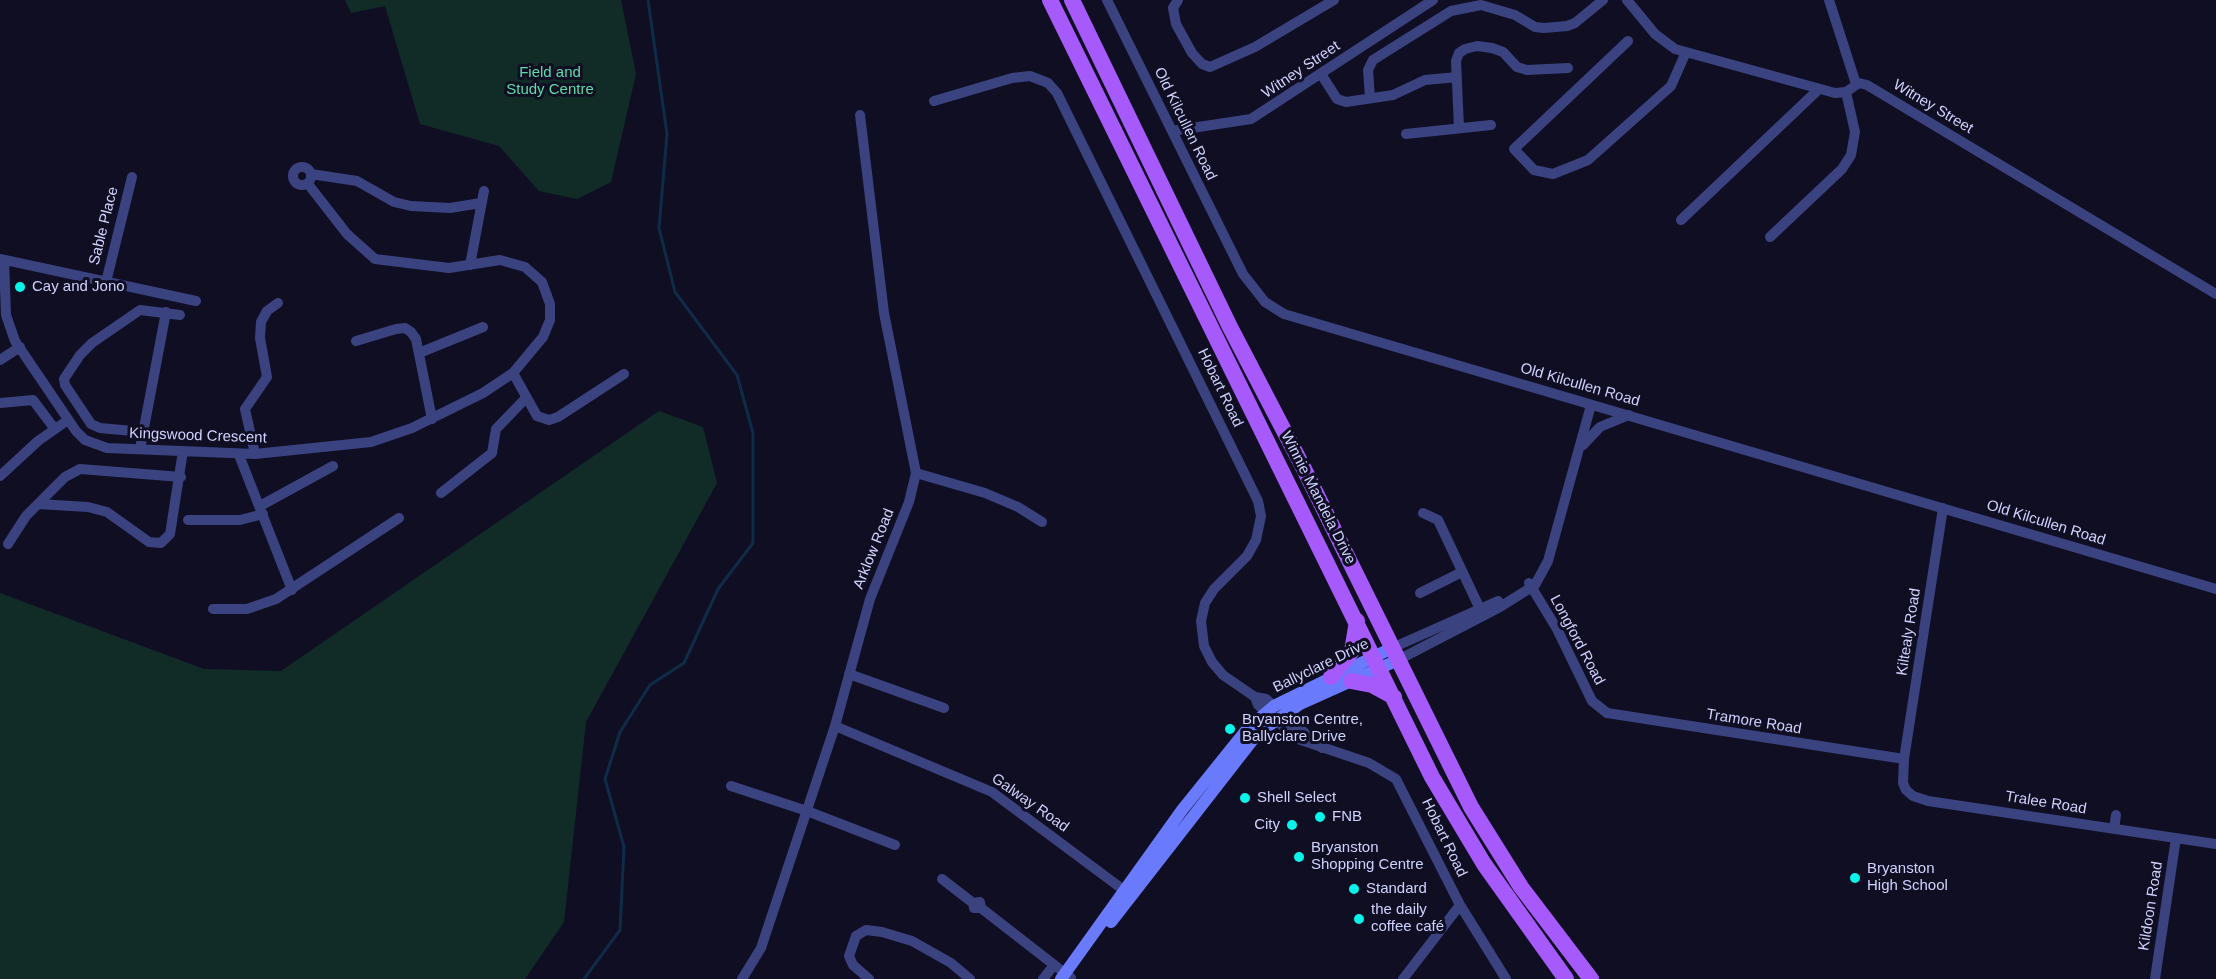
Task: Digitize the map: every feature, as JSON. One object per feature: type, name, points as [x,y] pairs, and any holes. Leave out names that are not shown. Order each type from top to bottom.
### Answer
[{"type":"main road","name":"Winnie Mandela Drive","points":[[1050,0],[1432,777],[1474,850],[1566,979]]},
{"type":"main road","name":"Winnie Mandela Drive","points":[[1072,0],[1230,327],[1305,471],[1488,838],[1540,913],[1592,979]]},
{"type":"main road","points":[[1331,677],[1352,651],[1357,621]]},
{"type":"main road","points":[[1351,681],[1372,685],[1394,697]]},
{"type":"street","name":"Old Kilcullen Road","points":[[1107,0],[1243,274],[1265,302],[1295,318],[2216,590]]},
{"type":"street","points":[[1178,0],[1173,8],[1176,24],[1192,53],[1203,64],[1210,67],[1255,47],[1334,0]]},
{"type":"street","name":"Witney Street","points":[[1172,131],[1251,119],[1433,0]]},
{"type":"street","points":[[1370,98],[1368,70],[1373,60],[1451,11],[1481,4],[1515,15],[1534,27],[1544,28],[1575,23],[1603,0]]},
{"type":"street","points":[[1627,0],[1666,44],[1686,52],[1819,89],[1835,93],[1846,92],[1856,84],[1829,0]]},
{"type":"street","points":[[1628,41],[1514,149],[1534,170],[1553,174],[1588,160],[1671,86],[1677,77],[1686,52]]},
{"type":"street","points":[[1459,128],[1457,77],[1459,53],[1477,46],[1503,52],[1522,69],[1568,68]]},
{"type":"street","points":[[1321,74],[1341,101],[1393,94],[1425,80],[1457,77]]},
{"type":"street","name":"Hobart Road","points":[[934,101],[1012,78],[1030,76],[1041,79],[1053,88],[1068,113],[1258,501],[1261,516],[1256,540],[1247,556],[1214,589],[1205,603],[1201,621],[1204,646],[1212,662],[1223,675],[1255,697],[1258,705],[1274,713],[1322,748],[1369,763],[1396,779],[1460,905],[1506,979]]},
{"type":"street","name":"Witney Street","points":[[1856,84],[1867,85],[2216,294]]},
{"type":"street","points":[[1681,220],[1819,89]]},
{"type":"street","points":[[1770,237],[1842,169],[1851,155],[1855,132],[1846,92]]},
{"type":"street","name":"Arklow Road","points":[[742,979],[761,948],[835,726],[870,599],[909,502],[916,473],[884,312],[860,115]]},
{"type":"street","points":[[1406,134],[1491,125]]},
{"type":"street","name":"Sable Place","points":[[106,282],[132,177]]},
{"type":"street","name":"Kingswood Crescent","points":[[2,260],[6,315],[20,347],[68,420],[85,440],[95,445],[255,454],[371,442],[432,419],[483,393],[513,373],[537,346],[547,328],[550,304],[546,290],[535,275],[514,262],[500,260],[441,267],[375,259],[360,248],[310,179],[357,181],[394,202],[411,206],[450,208],[481,203]]},
{"type":"street","points":[[470,265],[484,191]]},
{"type":"street","points":[[2,260],[196,301]]},
{"type":"street","points":[[255,454],[245,409],[267,377],[260,338],[261,321],[267,311],[278,303]]},
{"type":"street","points":[[144,432],[100,428],[91,424],[65,385],[64,379],[80,355],[133,315],[146,309],[180,315]]},
{"type":"street","points":[[140,449],[166,312]]},
{"type":"street","points":[[419,353],[483,327]]},
{"type":"street","points":[[356,341],[405,328],[416,339],[432,419]]},
{"type":"street","points":[[0,360],[20,347]]},
{"type":"street","points":[[513,373],[537,416],[549,420],[558,417],[624,374]]},
{"type":"street","points":[[441,493],[492,453],[495,447],[495,432],[499,425],[526,398]]},
{"type":"street","points":[[0,403],[33,400],[54,429]]},
{"type":"street","points":[[1530,586],[1549,549],[1591,405]]},
{"type":"street","points":[[1579,450],[1600,427],[1629,415]]},
{"type":"street","points":[[0,476],[54,429],[68,420]]},
{"type":"street","points":[[38,504],[88,507],[107,512],[149,542],[161,543],[170,534],[181,477],[183,451]]},
{"type":"street","points":[[239,454],[292,590]]},
{"type":"street","points":[[188,520],[240,520],[261,510],[292,486],[333,466]]},
{"type":"street","points":[[8,544],[26,516],[65,477],[80,469],[181,477]]},
{"type":"street","points":[[916,473],[969,487],[1018,507],[1042,522]]},
{"type":"street","name":"Kiltealy Road","points":[[1904,759],[1943,508]]},
{"type":"street","points":[[1423,513],[1438,520],[1480,609]]},
{"type":"street","points":[[213,609],[258,607],[292,590],[399,518]]},
{"type":"street","points":[[1420,592],[1462,572]]},
{"type":"street","name":"Ballyclare Drive","points":[[1067,977],[1228,750],[1274,713],[1331,677],[1395,654],[1530,586]]},
{"type":"street","name":"Ballyclare Drive","points":[[1395,654],[1480,609],[1530,586]]},
{"type":"street","name":"Longford Road","points":[[1530,586],[1557,629],[1588,694],[1600,710]]},
{"type":"street","name":"Ballyclare Drive","points":[[1274,713],[1351,681],[1377,662]]},
{"type":"street","points":[[849,674],[944,708]]},
{"type":"street","name":"Tramore Road","points":[[1600,710],[1617,716],[1904,759]]},
{"type":"street","name":"Galway Road","points":[[835,726],[992,792],[1127,893]]},
{"type":"street","name":"Tralee Road","points":[[1904,759],[1904,786],[1918,799],[2216,844]]},
{"type":"street","points":[[731,786],[807,811],[896,845]]},
{"type":"street","points":[[2114,829],[2116,815]]},
{"type":"street","name":"Kildoon Road","points":[[2155,979],[2176,838]]},
{"type":"street","points":[[942,879],[1067,977]]},
{"type":"street","points":[[1403,979],[1460,905]]},
{"type":"street","points":[[869,979],[853,965],[849,956],[856,936],[866,930],[912,941],[951,963],[970,979]]},
{"type":"street","points":[[1043,979],[1054,965]]},
{"type":"green space","name":"Field and Study Centre","points":[[345,0],[621,0],[636,74],[611,182],[577,199],[539,191],[499,146],[420,124],[385,6],[351,13]]},
{"type":"green space","points":[[659,411],[703,427],[717,483],[586,722],[564,922],[525,979],[0,979],[0,593],[204,669],[281,671]]},
{"type":"waterway","points":[[584,979],[620,930],[624,847],[605,779],[620,732],[650,685],[684,663],[718,589],[753,543],[753,433],[737,375],[675,292],[659,228],[667,134],[648,0]]},
{"type":"place","name":"Cay and Jono","points":[[20,287]]},
{"type":"place","name":"Bryanston Centre, Ballyclare Drive","points":[[1230,729]]},
{"type":"place","name":"Shell Select","points":[[1245,798]]},
{"type":"place","name":"FNB","points":[[1320,817]]},
{"type":"place","name":"City","points":[[1292,825]]},
{"type":"place","name":"Bryanston Shopping Centre","points":[[1299,857]]},
{"type":"place","name":"Bryanston High School","points":[[1855,878]]},
{"type":"place","name":"Standard","points":[[1354,889]]},
{"type":"place","name":"the daily coffee café","points":[[1359,919]]}]
